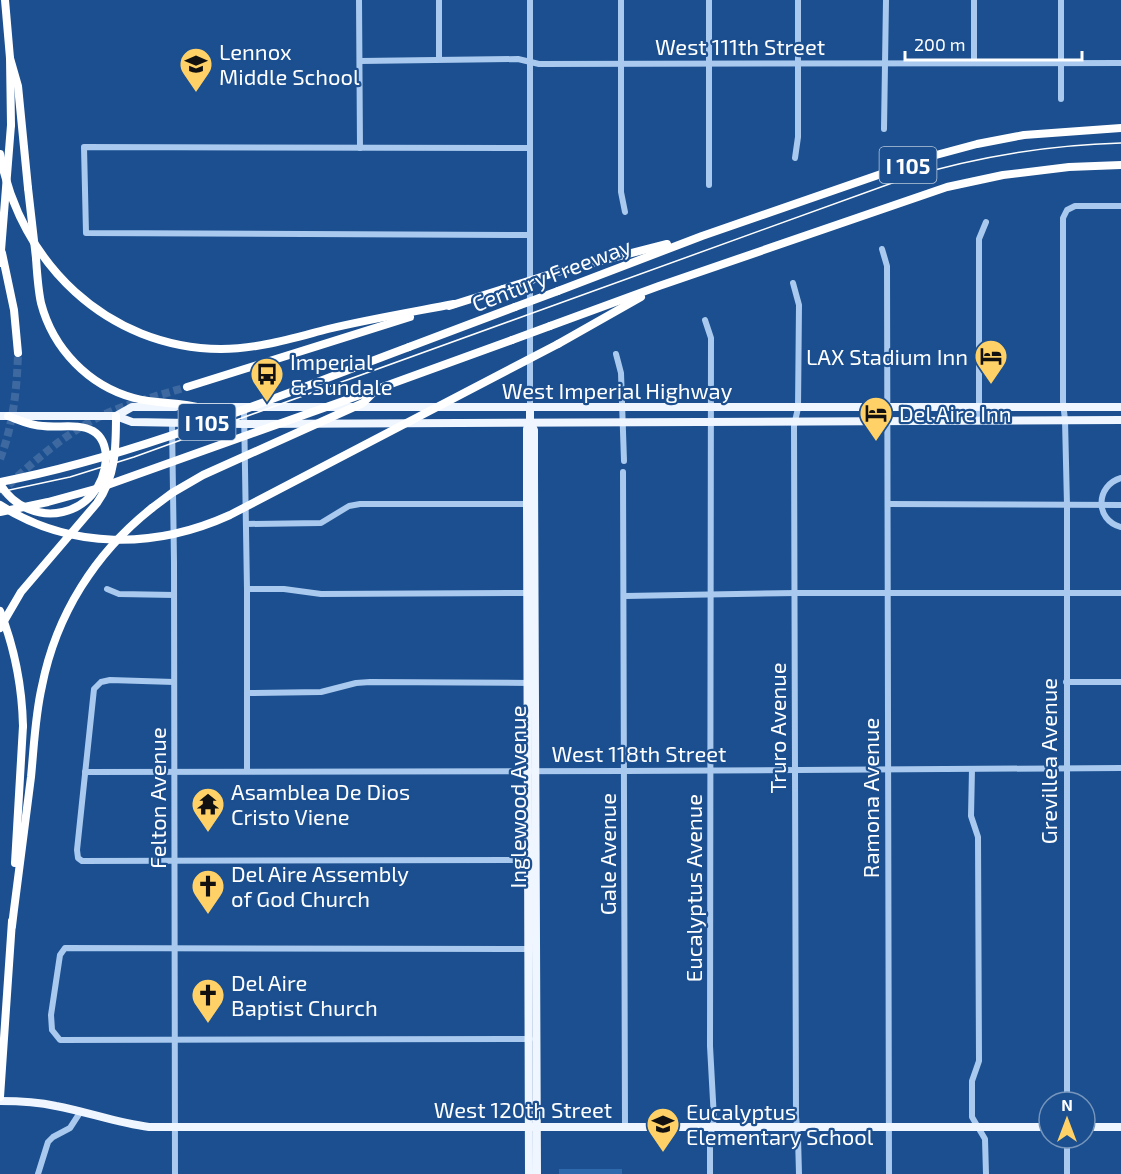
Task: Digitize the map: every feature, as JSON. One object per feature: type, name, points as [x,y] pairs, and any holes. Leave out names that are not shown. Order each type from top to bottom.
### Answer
[{"type":"highway","points":[[0,263],[10,125],[10,58],[4,0]]},
{"type":"highway","points":[[10,58],[18,86],[39,292],[44,313],[56,338],[67,354],[88,375],[113,391],[136,399],[182,403],[202,408]]},
{"type":"highway","name":"Century Freeway","points":[[0,483],[52,471],[157,440],[702,236],[936,155],[977,144],[1046,133],[1121,128]]},
{"type":"highway","points":[[0,154],[4,178],[16,210],[35,246],[52,269],[70,288],[102,312],[128,327],[158,338],[207,348],[252,347],[454,304]]},
{"type":"highway","name":"I 105","points":[[0,512],[99,488],[660,286],[946,187],[1003,175],[1058,168],[1121,165]]},
{"type":"highway","points":[[188,387],[557,272],[702,236]]},
{"type":"highway","points":[[0,244],[14,310],[18,353]]},
{"type":"highway","points":[[0,505],[46,527],[91,538],[139,540],[184,533],[230,515],[598,323],[660,286]]},
{"type":"highway","points":[[12,926],[44,674],[61,625],[88,575],[122,534],[160,501],[188,483],[363,403],[377,389]]},
{"type":"highway","points":[[0,483],[8,495],[27,509],[42,514],[61,513],[78,507],[92,495],[102,478],[106,452],[104,443],[96,432],[87,428],[40,426],[4,416]]},
{"type":"highway","points":[[0,628],[21,592],[98,503],[106,489],[115,460],[116,416]]},
{"type":"highway","points":[[0,611],[17,663],[23,726],[0,1099]]},
{"type":"main road","name":"West Imperial Highway","points":[[116,416],[132,407],[530,409],[1121,407]]},
{"type":"main road","name":"Inglewood Avenue","points":[[530,409],[530,421],[534,430],[530,504],[531,860],[533,1127],[537,1174]]},
{"type":"main road","name":"West Imperial Highway","points":[[4,416],[116,416],[132,422],[244,424],[1121,420]]},
{"type":"main road","name":"West 120th Street","points":[[0,1099],[81,1111],[124,1124],[175,1127],[1037,1128]]},
{"type":"main road","name":"Inglewood Avenue","points":[[529,1174],[533,1127]]},
{"type":"main road","points":[[1097,1127],[1121,1127]]},
{"type":"street","points":[[359,0],[360,148]]},
{"type":"street","points":[[439,0],[439,59]]},
{"type":"street","points":[[530,0],[530,409]]},
{"type":"street","points":[[621,0],[621,192],[626,212]]},
{"type":"street","points":[[709,0],[709,185]]},
{"type":"street","points":[[795,158],[798,137],[798,0]]},
{"type":"street","points":[[884,129],[886,0]]},
{"type":"street","points":[[974,0],[974,63]]},
{"type":"street","points":[[1061,0],[1061,99]]},
{"type":"street","name":"West 111th Street","points":[[360,61],[518,59],[539,64],[1121,63]]},
{"type":"street","points":[[529,148],[84,147],[86,233],[529,235]]},
{"type":"street","name":"Grevillea Avenue","points":[[1067,1090],[1067,505],[1063,407],[1064,214],[1075,206],[1121,206]]},
{"type":"street","points":[[979,421],[979,239],[986,222]]},
{"type":"street","name":"Ramona Avenue","points":[[882,249],[887,267],[889,1174]]},
{"type":"street","name":"Truro Avenue","points":[[793,283],[799,305],[795,593],[795,1117],[798,1174]]},
{"type":"street","name":"Eucalyptus Avenue","points":[[705,320],[711,338],[709,422],[710,1046],[714,1119],[710,1138],[710,1174]]},
{"type":"street","points":[[616,354],[621,373],[624,461]]},
{"type":"street","points":[[244,409],[247,771]]},
{"type":"street","name":"Felton Avenue","points":[[172,422],[175,1174]]},
{"type":"street","name":"Gale Avenue","points":[[623,472],[625,1128]]},
{"type":"street","points":[[1121,477],[1106,487],[1101,505],[1109,521],[1121,527]]},
{"type":"street","points":[[246,524],[321,523],[349,506],[360,504],[530,504]]},
{"type":"street","points":[[888,504],[1121,505]]},
{"type":"street","points":[[107,589],[119,594],[174,595]]},
{"type":"street","points":[[247,590],[284,590],[321,594],[531,593]]},
{"type":"street","points":[[625,596],[795,593],[1121,593]]},
{"type":"street","points":[[174,682],[110,680],[97,685],[93,695],[77,850],[78,858],[82,861],[531,860]]},
{"type":"street","points":[[247,693],[321,692],[356,683],[370,682],[531,683]]},
{"type":"street","points":[[1066,682],[1121,682]]},
{"type":"street","name":"West 118th Street","points":[[85,772],[1121,768]]},
{"type":"street","points":[[972,769],[971,816],[978,837],[979,1049],[979,1061],[972,1081],[972,1117],[985,1138],[986,1174]]},
{"type":"street","points":[[532,949],[65,948],[60,955],[51,1015],[52,1030],[60,1040],[532,1039]]},
{"type":"street","points":[[38,1174],[48,1142],[70,1128],[81,1111]]},
{"type":"street","points":[[1067,1150],[1067,1174]]},
{"type":"shaded area","points":[[559,1169],[622,1169],[622,1174],[559,1174]]},
{"type":"tunnel","points":[[0,459],[14,407],[18,353]]},
{"type":"tunnel","points":[[0,493],[45,453],[95,419],[129,405],[187,387]]},
{"type":"tram line","points":[[0,492],[70,477],[134,457],[906,178],[1012,153],[1066,146],[1121,143]]},
{"type":"place","name":"Lennox Middle School","points":[[196,93]]},
{"type":"place","name":"LAX Stadium Inn","points":[[991,385]]},
{"type":"place","name":"Imperial & Sundale","points":[[267,403]]},
{"type":"place","name":"Del Aire Inn","points":[[876,442]]},
{"type":"place","name":"Asamblea De Dios Cristo Viene","points":[[208,833]]},
{"type":"place","name":"Del Aire Assembly of God Church","points":[[208,915]]},
{"type":"place","name":"Del Aire Baptist Church","points":[[208,1024]]},
{"type":"place","name":"Eucalyptus Elementary School","points":[[663,1153]]}]
